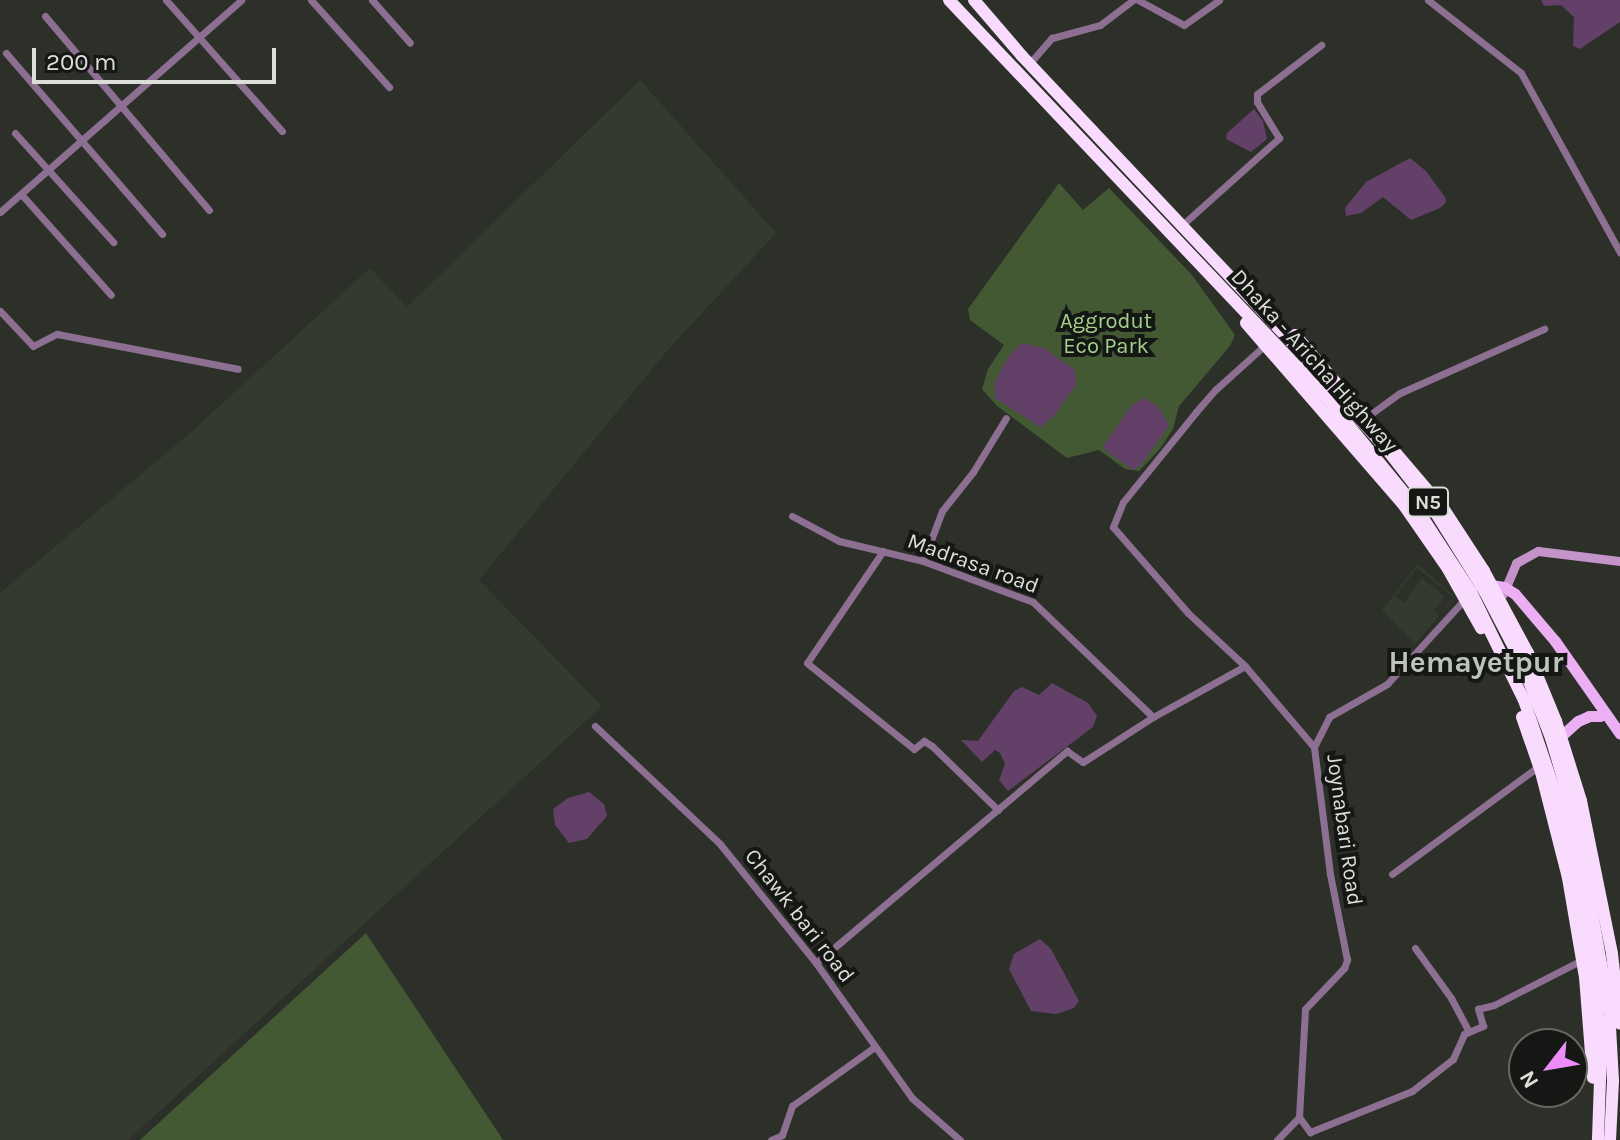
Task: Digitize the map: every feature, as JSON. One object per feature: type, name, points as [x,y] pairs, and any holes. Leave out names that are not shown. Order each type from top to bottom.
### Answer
[{"type":"highway","name":"Dhaka - Aricha Highway","points":[[949,0],[1324,395],[1415,506],[1471,592],[1524,700],[1564,818],[1595,984],[1610,1140]]},
{"type":"highway","name":"Dhaka - Aricha Highway","points":[[974,0],[1029,64],[1389,452],[1434,510],[1485,592],[1521,661],[1551,738],[1576,822],[1609,1009],[1606,1118],[1598,1140]]},
{"type":"highway","points":[[1222,269],[1246,283],[1368,416],[1443,508],[1499,590],[1528,653],[1581,801],[1612,954],[1620,1024]]},
{"type":"highway","points":[[1213,281],[1403,504],[1465,599],[1511,690],[1539,766],[1568,878],[1590,1015],[1594,1093],[1606,1118]]},
{"type":"highway","points":[[1606,1118],[1620,1097]]},
{"type":"main road","points":[[1499,590],[1550,645],[1620,745]]},
{"type":"main road","points":[[1499,590],[1515,594],[1555,641],[1620,734]]},
{"type":"main road","points":[[1560,737],[1578,721],[1589,716],[1600,716]]},
{"type":"street","points":[[166,0],[282,131]]},
{"type":"street","points":[[0,212],[241,0]]},
{"type":"street","points":[[311,0],[389,87]]},
{"type":"street","points":[[372,0],[410,43]]},
{"type":"street","points":[[1029,64],[1052,38],[1100,25],[1135,0],[1184,25],[1219,0]]},
{"type":"street","points":[[1428,0],[1521,73],[1620,252]]},
{"type":"street","points":[[45,16],[209,210]]},
{"type":"street","points":[[1181,226],[1279,138],[1257,102],[1257,94],[1321,45]]},
{"type":"street","points":[[6,53],[162,234]]},
{"type":"street","points":[[15,133],[113,242]]},
{"type":"street","points":[[21,194],[111,295]]},
{"type":"street","points":[[0,311],[33,346],[57,334],[238,369]]},
{"type":"street","points":[[1368,416],[1400,393],[1544,329]]},
{"type":"street","points":[[1265,345],[1215,390],[1196,412],[1123,502],[1113,524],[1188,613],[1245,666],[1314,747]]},
{"type":"street","points":[[923,561],[942,511],[973,472],[1006,418]]},
{"type":"street","name":"Madrasa road","points":[[792,516],[839,541],[923,561],[1033,602],[1153,717]]},
{"type":"street","points":[[883,551],[807,663],[914,749],[924,741],[932,746],[998,810]]},
{"type":"street","points":[[1499,590],[1516,563],[1538,551],[1619,558]]},
{"type":"street","name":"Joynabari Road","points":[[1299,1117],[1305,1009],[1344,968],[1347,960],[1330,874],[1314,747],[1329,717],[1387,684],[1465,599]]},
{"type":"street","points":[[816,963],[1067,751],[1083,762],[1153,717],[1245,666]]},
{"type":"street","name":"Chawk bari road","points":[[595,726],[720,844],[816,963],[873,1048],[912,1098],[960,1140]]},
{"type":"street","points":[[1392,874],[1539,766]]},
{"type":"street","points":[[1415,948],[1451,998],[1466,1033]]},
{"type":"street","points":[[1277,1140],[1299,1117],[1310,1132],[1412,1091],[1453,1059],[1466,1033],[1483,1026],[1478,1009],[1494,1005],[1582,960]]},
{"type":"street","points":[[771,1140],[782,1135],[792,1106],[873,1048]]},
{"type":"shaded area","points":[[1541,0],[1620,0],[1620,22],[1580,49],[1573,46],[1574,17],[1561,5],[1544,6]]},
{"type":"shaded area","points":[[640,80],[776,233],[666,352],[479,580],[602,706],[128,1140],[0,1140],[0,593],[189,434],[370,268],[407,307]]},
{"type":"shaded area","points":[[1254,109],[1263,121],[1267,139],[1251,152],[1226,139],[1227,133]]},
{"type":"shaded area","points":[[1410,158],[1426,171],[1445,197],[1446,202],[1440,208],[1411,220],[1383,197],[1361,213],[1346,216],[1345,208],[1366,182]]},
{"type":"shaded area","points":[[1022,343],[1044,348],[1075,370],[1076,385],[1053,417],[1040,427],[995,398],[995,381],[1009,356]]},
{"type":"shaded area","points":[[1144,398],[1159,407],[1169,426],[1140,466],[1133,470],[1106,451],[1104,445],[1132,405]]},
{"type":"shaded area","points":[[1418,564],[1455,597],[1415,644],[1382,610]],"holes":[[[1417,568],[1453,597],[1439,615],[1434,610],[1445,597],[1422,578],[1404,603],[1395,596]]]},
{"type":"shaded area","points":[[1052,683],[1088,703],[1097,716],[1093,727],[1008,791],[999,780],[1005,764],[1000,753],[995,750],[982,762],[961,740],[978,741],[1014,691],[1022,687],[1039,695]]},
{"type":"shaded area","points":[[589,792],[604,804],[607,816],[587,839],[569,843],[555,825],[553,809],[568,798]]},
{"type":"shaded area","points":[[1040,939],[1051,949],[1079,1001],[1074,1008],[1056,1014],[1031,1011],[1009,969],[1014,954]]},
{"type":"green space","name":"Aggrodut Eco Park","points":[[1059,183],[1083,210],[1109,188],[1192,275],[1235,335],[1230,346],[1179,406],[1173,429],[1160,449],[1139,471],[1125,469],[1099,450],[1067,458],[997,406],[982,389],[988,369],[1004,345],[970,320],[968,309]]},
{"type":"green space","points":[[366,933],[503,1140],[140,1140],[152,1129]]},
{"type":"district","name":"Hemayetpur","points":[[1476,662]]}]
